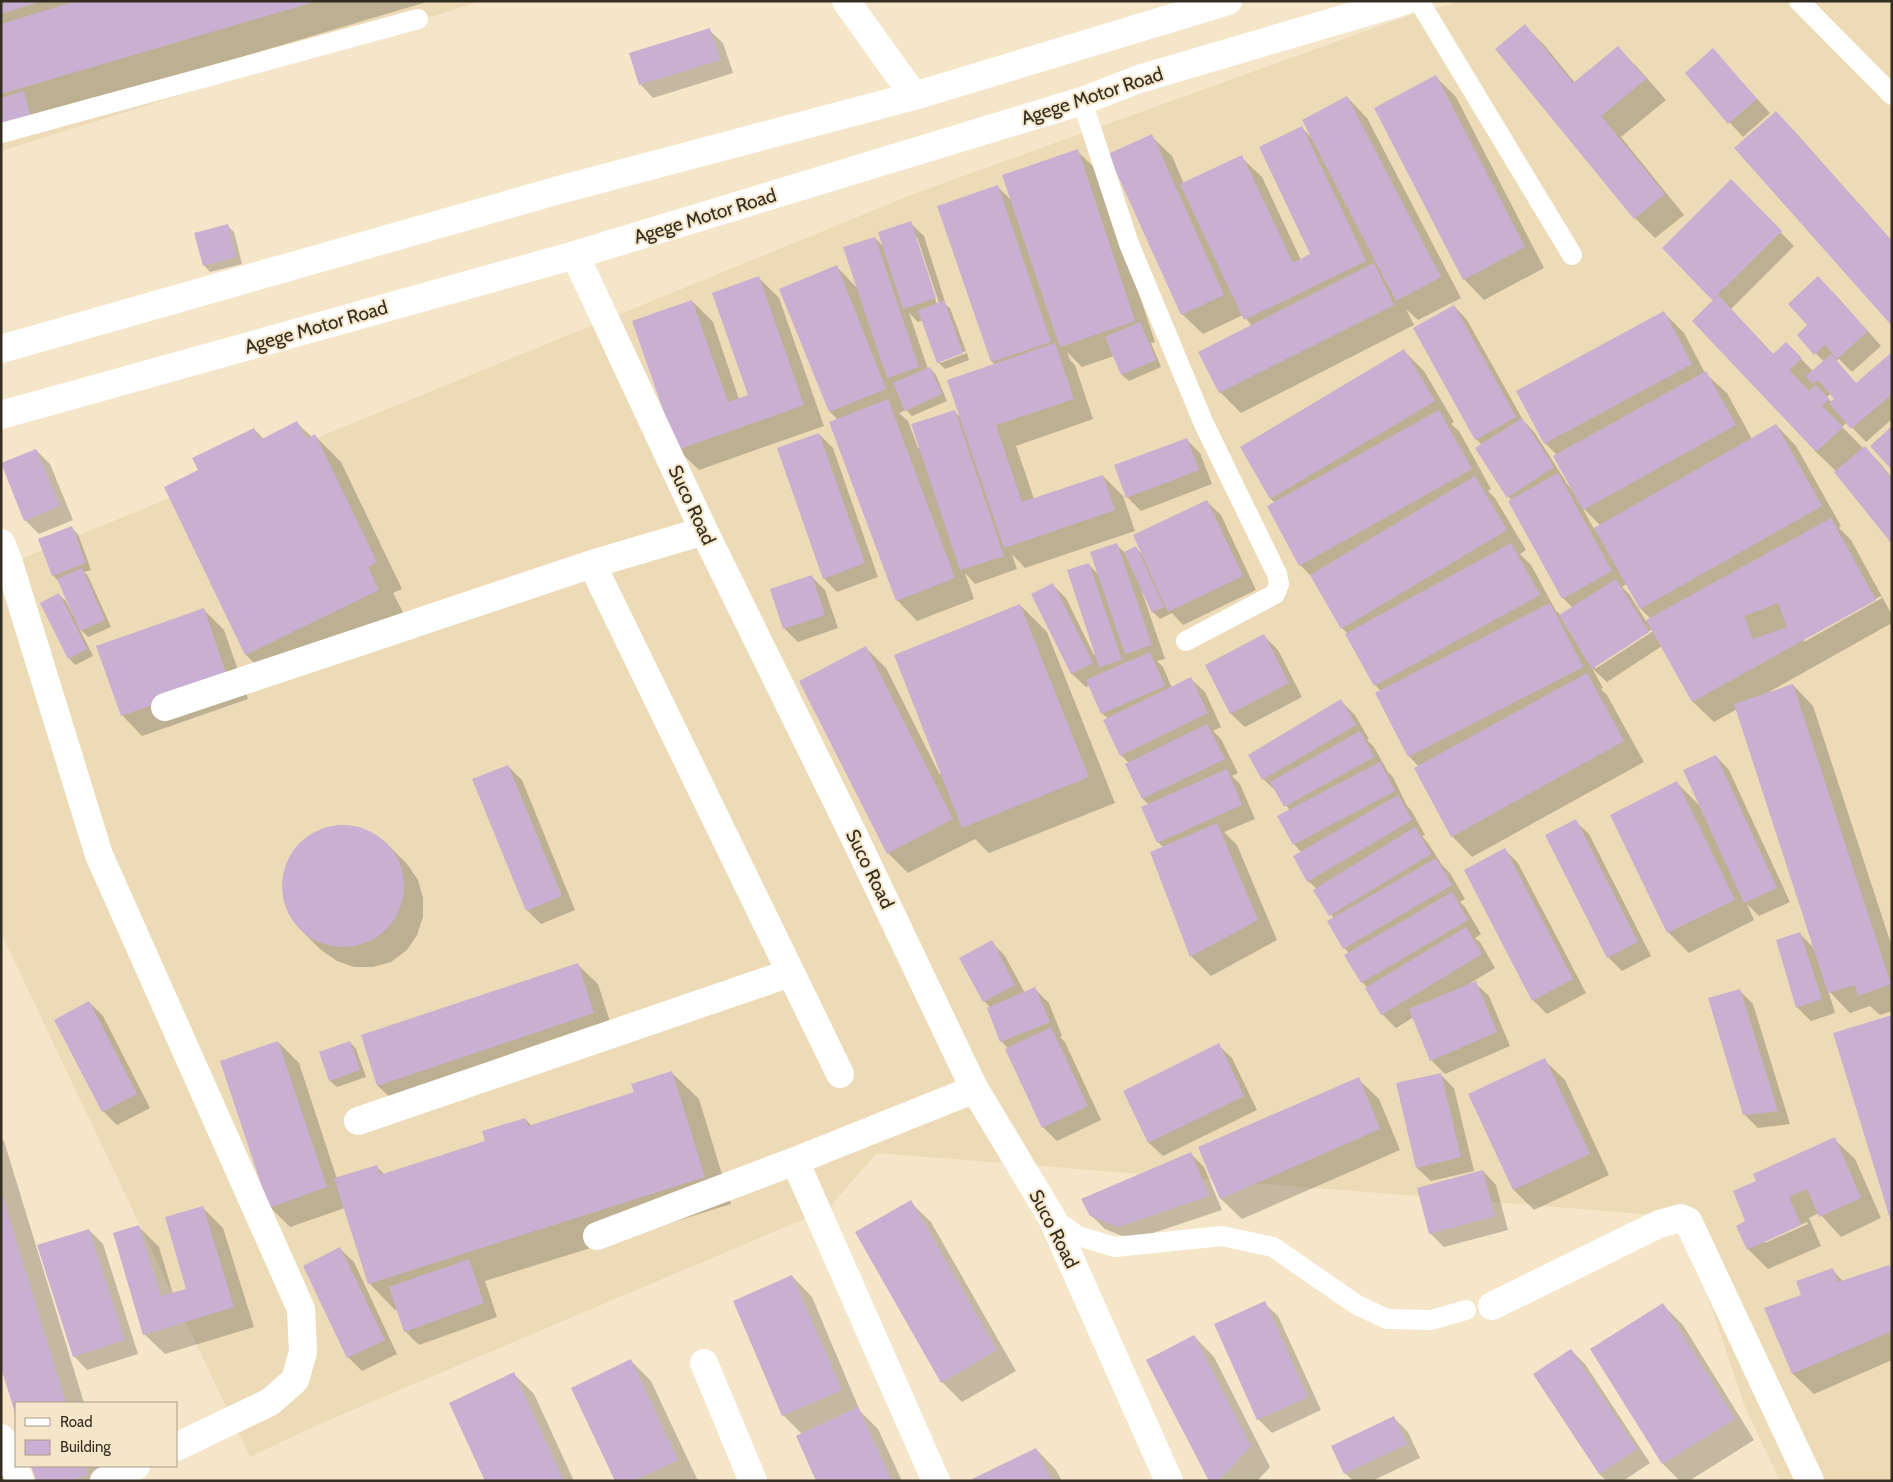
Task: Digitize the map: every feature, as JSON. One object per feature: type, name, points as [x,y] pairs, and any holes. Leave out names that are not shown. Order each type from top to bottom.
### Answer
[{"type":"street","points":[[846,1],[914,96]]},
{"type":"street","points":[[1,348],[558,190],[914,96],[1228,1]]},
{"type":"street","name":"Agege Motor Road","points":[[1,415],[575,255],[1082,101],[1140,78],[1404,1]]},
{"type":"street","name":"Suco Road","points":[[575,255],[704,531],[852,832],[975,1089],[1052,1218],[1169,1481]]},
{"type":"street","points":[[165,707],[592,564],[704,531]]},
{"type":"street","points":[[1,543],[15,582],[99,855],[301,1309],[303,1352],[295,1380],[270,1402],[178,1446]]},
{"type":"street","points":[[592,564],[840,1074]]},
{"type":"street","points":[[358,1121],[790,973]]},
{"type":"street","points":[[597,1236],[795,1161],[975,1089]]},
{"type":"street","points":[[795,1161],[936,1481]]},
{"type":"street","points":[[1479,1308],[1659,1224],[1681,1218],[1688,1221],[1810,1481]]},
{"type":"street","points":[[704,1363],[753,1481]]},
{"type":"street","points":[[1,1438],[20,1481]]},
{"type":"street","points":[[104,1481],[134,1467]]},
{"type":"lane","points":[[1419,1],[1572,256]]},
{"type":"lane","points":[[1799,1],[1892,94]]},
{"type":"lane","points":[[1,133],[418,19]]},
{"type":"lane","points":[[1082,101],[1129,244],[1204,424],[1277,574],[1279,584],[1274,594],[1186,641]]},
{"type":"lane","points":[[1052,1218],[1078,1236],[1115,1247],[1222,1236],[1273,1247],[1357,1305],[1387,1319],[1431,1320],[1479,1308]]},
{"type":"shaded area","points":[[1,1],[482,1],[1,151]]},
{"type":"shaded area","points":[[1461,1],[1892,1],[1892,1481],[1780,1481],[1745,1407],[1681,1217],[877,1153],[828,1209],[322,1423],[250,1457],[1,933],[1,567],[916,193],[1416,13]]},
{"type":"building","points":[[1,1],[39,1],[39,2],[1,14]]},
{"type":"building","points":[[77,1],[314,2],[1,94],[1,24]]},
{"type":"building","points":[[1525,24],[1573,83],[1618,46],[1646,79],[1601,116],[1665,194],[1634,219],[1495,49]]},
{"type":"building","points":[[710,28],[720,60],[639,85],[629,53]]},
{"type":"building","points":[[1713,48],[1757,99],[1728,124],[1685,73]]},
{"type":"building","points":[[1436,75],[1525,247],[1463,280],[1374,108]]},
{"type":"building","points":[[24,91],[31,117],[1,125],[1,98]]},
{"type":"building","points":[[1347,96],[1441,277],[1396,301],[1302,120]]},
{"type":"building","points":[[1776,111],[1892,241],[1892,326],[1734,148]]},
{"type":"building","points":[[1302,126],[1366,261],[1244,320],[1180,184],[1242,155],[1293,263],[1310,254],[1259,147]]},
{"type":"building","points":[[1152,134],[1224,295],[1181,315],[1108,154]]},
{"type":"building","points":[[1078,149],[1135,321],[1060,347],[1002,175]]},
{"type":"building","points":[[1731,179],[1782,231],[1712,300],[1662,248]]},
{"type":"building","points":[[998,185],[1051,342],[991,362],[937,206]]},
{"type":"building","points":[[911,221],[936,298],[903,309],[878,232]]},
{"type":"building","points":[[228,224],[236,257],[203,266],[194,233]]},
{"type":"building","points":[[875,237],[919,367],[887,378],[843,247]]},
{"type":"building","points":[[1374,263],[1394,305],[1219,393],[1198,352]]},
{"type":"building","points":[[837,265],[886,389],[829,412],[779,289]]},
{"type":"building","points":[[759,276],[804,405],[677,450],[632,321],[692,300],[728,402],[748,395],[712,293]]},
{"type":"building","points":[[1818,276],[1868,331],[1837,359],[1825,345],[1814,355],[1797,335],[1807,325],[1788,304]]},
{"type":"building","points":[[1718,295],[1773,354],[1786,342],[1802,358],[1789,370],[1809,391],[1816,385],[1829,399],[1822,406],[1843,427],[1816,452],[1692,321]]},
{"type":"building","points":[[944,300],[963,353],[937,363],[918,311]]},
{"type":"building","points":[[1454,305],[1516,417],[1475,440],[1413,328]]},
{"type":"building","points":[[1664,311],[1692,364],[1544,444],[1516,391]]},
{"type":"building","points":[[1140,322],[1156,360],[1121,375],[1105,337]]},
{"type":"building","points":[[1055,343],[1074,399],[996,425],[1022,502],[1103,475],[1115,510],[1004,548],[947,380]]},
{"type":"building","points":[[1404,349],[1435,401],[1270,499],[1240,447]]},
{"type":"building","points":[[1892,352],[1892,394],[1851,429],[1829,403],[1834,399],[1818,380],[1813,384],[1806,376],[1831,354],[1856,383]]},
{"type":"building","points":[[930,367],[942,394],[905,411],[893,383]]},
{"type":"building","points":[[1706,371],[1736,425],[1583,510],[1553,456]]},
{"type":"building","points":[[888,399],[955,578],[896,601],[829,422]]},
{"type":"building","points":[[955,410],[1004,556],[960,570],[911,424]]},
{"type":"building","points":[[1439,410],[1472,469],[1299,566],[1267,506]]},
{"type":"building","points":[[1522,418],[1554,467],[1507,498],[1475,448]]},
{"type":"building","points":[[297,421],[306,439],[315,434],[377,562],[368,567],[379,590],[245,655],[164,487],[198,470],[192,458],[254,428],[260,440]]},
{"type":"building","points":[[1776,424],[1822,506],[1640,609],[1594,528]]},
{"type":"building","points":[[1892,426],[1892,470],[1870,446]]},
{"type":"building","points":[[819,433],[865,563],[823,579],[777,448]]},
{"type":"building","points":[[1187,438],[1199,470],[1126,498],[1114,465]]},
{"type":"building","points":[[1865,446],[1892,479],[1892,544],[1834,472]]},
{"type":"building","points":[[36,449],[60,506],[24,521],[1,463]]},
{"type":"building","points":[[1558,473],[1612,571],[1562,599],[1508,501]]},
{"type":"building","points":[[1475,476],[1507,530],[1341,629],[1310,575]]},
{"type":"building","points":[[1207,500],[1243,576],[1168,612],[1133,535]]},
{"type":"building","points":[[1831,518],[1876,600],[1692,702],[1646,620]],"holes":[[[1778,603],[1787,627],[1753,639],[1744,616]]]},
{"type":"building","points":[[72,526],[86,563],[52,576],[38,539]]},
{"type":"building","points":[[1117,543],[1152,645],[1125,654],[1090,552]]},
{"type":"building","points":[[1511,543],[1540,595],[1374,686],[1345,634]]},
{"type":"building","points":[[1136,546],[1164,607],[1152,613],[1124,552]]},
{"type":"building","points":[[1089,563],[1122,660],[1099,667],[1067,570]]},
{"type":"building","points":[[82,568],[105,620],[80,631],[57,579]]},
{"type":"building","points":[[812,575],[825,615],[783,629],[770,589]]},
{"type":"building","points":[[1616,579],[1649,632],[1592,669],[1559,615]]},
{"type":"building","points":[[1053,583],[1093,663],[1071,674],[1031,594]]},
{"type":"building","points":[[59,593],[87,649],[68,659],[40,603]]},
{"type":"building","points":[[1550,603],[1583,667],[1408,757],[1375,693]]},
{"type":"building","points":[[1020,604],[1089,777],[962,828],[894,655]]},
{"type":"building","points":[[204,608],[228,679],[121,716],[96,646]]},
{"type":"building","points":[[1264,634],[1289,683],[1230,714],[1205,665]]},
{"type":"building","points":[[866,646],[953,819],[887,854],[799,681]]},
{"type":"building","points":[[1150,652],[1165,686],[1101,714],[1086,680]]},
{"type":"building","points":[[1587,673],[1624,741],[1451,837],[1414,768]]},
{"type":"building","points":[[1191,677],[1208,713],[1120,756],[1103,720]]},
{"type":"building","points":[[1793,684],[1891,984],[1858,996],[1855,985],[1828,993],[1734,704]]},
{"type":"building","points":[[1341,699],[1356,725],[1262,780],[1248,755]]},
{"type":"building","points":[[1207,724],[1225,759],[1142,799],[1125,764]]},
{"type":"building","points":[[1360,731],[1374,757],[1284,807],[1270,782]]},
{"type":"building","points":[[1716,755],[1777,888],[1744,903],[1683,770]]},
{"type":"building","points":[[1380,762],[1395,791],[1293,845],[1277,816]]},
{"type":"building","points":[[508,765],[562,896],[526,911],[472,779]]},
{"type":"building","points":[[1227,769],[1242,805],[1157,843],[1141,807]]},
{"type":"building","points":[[1677,781],[1735,900],[1667,933],[1610,815]]},
{"type":"building","points":[[1398,795],[1412,820],[1307,882],[1293,856]]},
{"type":"building","points":[[1576,819],[1638,942],[1607,958],[1545,835]]},
{"type":"building","points":[[1217,823],[1258,920],[1190,957],[1150,852]]},
{"type":"building","points":[[343,825],[366,829],[386,843],[400,863],[404,886],[400,909],[386,929],[366,943],[343,947],[320,943],[300,929],[286,909],[282,886],[286,863],[300,843],[320,829]]},
{"type":"building","points":[[1415,827],[1431,854],[1329,916],[1313,890]]},
{"type":"building","points":[[1505,848],[1573,979],[1532,1001],[1464,870]]},
{"type":"building","points":[[1436,858],[1452,885],[1343,949],[1327,921]]},
{"type":"building","points":[[1452,892],[1468,920],[1361,983],[1344,955]]},
{"type":"building","points":[[1466,927],[1482,954],[1381,1015],[1365,988]]},
{"type":"building","points":[[1800,932],[1822,999],[1796,1008],[1776,940]]},
{"type":"building","points":[[992,940],[1015,985],[983,1002],[959,958]]},
{"type":"building","points":[[578,963],[594,1013],[377,1086],[361,1035]]},
{"type":"building","points":[[1476,981],[1497,1032],[1430,1061],[1409,1009]]},
{"type":"building","points":[[1035,987],[1050,1022],[1000,1042],[987,1008]]},
{"type":"building","points":[[1740,989],[1778,1111],[1743,1115],[1708,998]]},
{"type":"building","points":[[89,1001],[137,1094],[102,1112],[54,1020]]},
{"type":"building","points":[[1892,1015],[1892,1222],[1891,1222],[1833,1033]]},
{"type":"building","points":[[1051,1027],[1088,1106],[1042,1128],[1005,1049]]},
{"type":"building","points":[[278,1041],[327,1187],[269,1208],[220,1061]]},
{"type":"building","points":[[350,1041],[360,1070],[329,1081],[319,1052]]},
{"type":"building","points":[[1219,1043],[1244,1096],[1148,1143],[1123,1091]]},
{"type":"building","points":[[1545,1058],[1590,1154],[1513,1190],[1468,1094]]},
{"type":"building","points":[[672,1071],[705,1177],[368,1284],[334,1178],[377,1165],[380,1175],[485,1141],[482,1131],[525,1118],[528,1126],[634,1092],[631,1084]]},
{"type":"building","points":[[1441,1073],[1461,1157],[1416,1168],[1396,1083]]},
{"type":"building","points":[[1359,1077],[1380,1129],[1220,1199],[1198,1147]]},
{"type":"building","points":[[1835,1137],[1861,1198],[1819,1217],[1807,1189],[1789,1197],[1801,1225],[1747,1250],[1736,1226],[1745,1221],[1733,1191],[1756,1181],[1753,1174]]},
{"type":"building","points":[[1191,1152],[1209,1196],[1118,1227],[1090,1216],[1081,1199]]},
{"type":"building","points":[[1483,1170],[1495,1216],[1429,1234],[1417,1188]]},
{"type":"building","points":[[1,1191],[66,1402],[15,1402],[15,1413],[1,1368]]},
{"type":"building","points":[[911,1200],[997,1350],[941,1383],[855,1232]]},
{"type":"building","points":[[203,1206],[234,1307],[143,1335],[113,1233],[139,1225],[161,1296],[186,1289],[165,1217]]},
{"type":"building","points":[[89,1229],[125,1340],[73,1357],[37,1245]]},
{"type":"building","points":[[340,1247],[385,1340],[347,1358],[303,1266]]},
{"type":"building","points":[[469,1259],[484,1303],[404,1332],[389,1287]]},
{"type":"building","points":[[1889,1265],[1892,1272],[1892,1331],[1792,1374],[1764,1308],[1801,1295],[1796,1281],[1833,1268],[1838,1282]]},
{"type":"building","points":[[792,1275],[842,1390],[782,1416],[733,1301]]},
{"type":"building","points":[[1265,1301],[1308,1397],[1257,1420],[1214,1324]]},
{"type":"building","points":[[1663,1303],[1735,1419],[1662,1464],[1590,1349]]},
{"type":"building","points":[[1194,1335],[1251,1446],[1218,1481],[1209,1481],[1146,1360]]},
{"type":"building","points":[[1571,1349],[1637,1449],[1599,1474],[1533,1374]]},
{"type":"building","points":[[631,1359],[678,1460],[634,1481],[615,1481],[571,1388]]},
{"type":"building","points":[[514,1372],[564,1481],[485,1481],[449,1403]]},
{"type":"building","points":[[858,1407],[892,1481],[816,1481],[796,1436]]},
{"type":"building","points":[[1394,1416],[1407,1444],[1344,1474],[1331,1446]]},
{"type":"building","points":[[1036,1448],[1052,1481],[973,1481],[972,1479]]},
{"type":"building","points":[[31,1467],[85,1467],[88,1475],[69,1481],[36,1481]]}]
